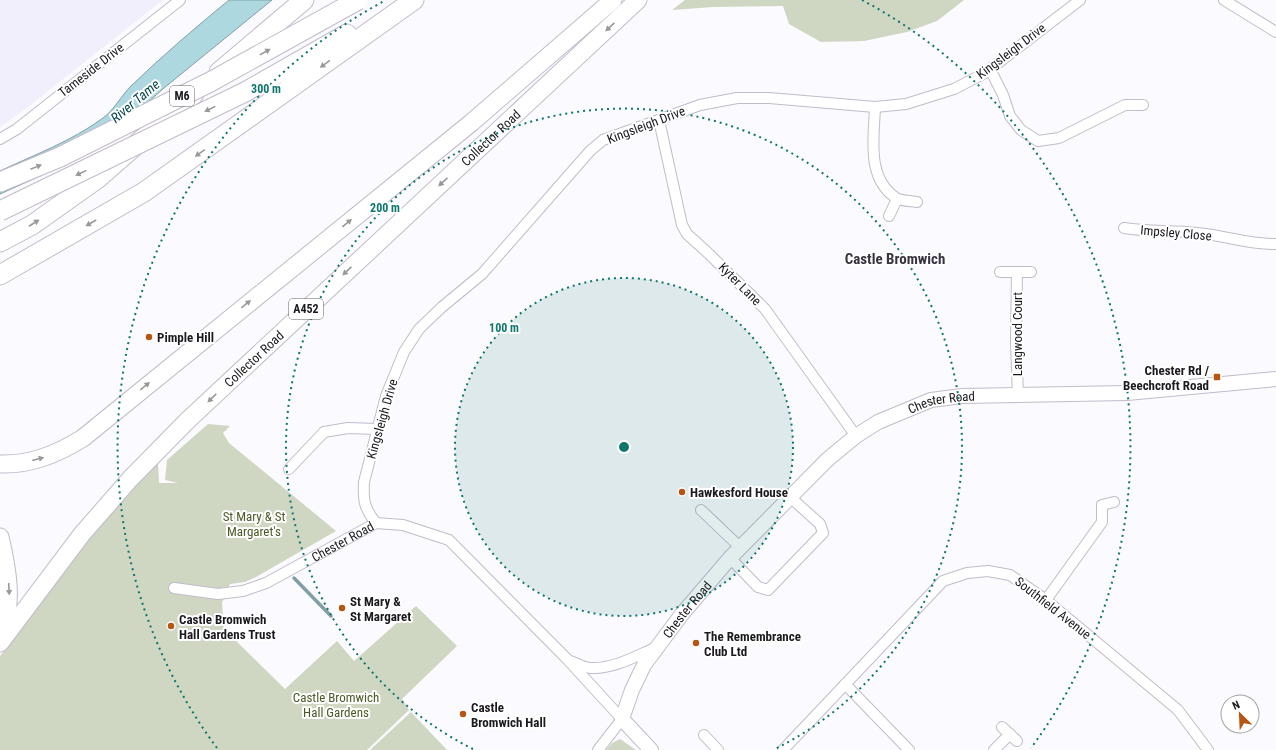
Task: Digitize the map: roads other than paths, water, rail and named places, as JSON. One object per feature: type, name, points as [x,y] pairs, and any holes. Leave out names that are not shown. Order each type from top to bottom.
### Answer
[{"type":"highway","points":[[0,242],[32,225],[97,179],[152,129],[304,0]]},
{"type":"highway","name":"M6","points":[[0,182],[60,157],[205,85],[358,0]]},
{"type":"highway","name":"M6","points":[[0,211],[245,92],[336,42],[398,0]]},
{"type":"highway","points":[[0,275],[144,192],[414,0]]},
{"type":"highway","name":"Collector Road","points":[[0,464],[39,460],[64,450],[82,438],[471,123],[613,0]]},
{"type":"highway","name":"Collector Road","points":[[0,642],[82,534],[130,479],[183,425],[638,0]]},
{"type":"highway","points":[[0,537],[8,576],[10,599],[6,622],[0,642]]},
{"type":"main road","name":"Chester Road","points":[[622,719],[632,690],[644,665],[682,614],[730,558],[828,459],[856,436],[878,422],[931,400],[962,396],[1127,393],[1276,379]]},
{"type":"main road","points":[[622,719],[651,750]]},
{"type":"street","name":"Tameside Drive","points":[[0,139],[17,129],[180,0]]},
{"type":"street","name":"Kingsleigh Drive","points":[[376,522],[367,512],[363,495],[364,482],[386,396],[404,352],[419,329],[442,307],[482,274],[590,151],[604,140],[700,105],[737,98],[770,98],[875,107],[906,104],[954,89],[990,69],[1080,0]]},
{"type":"street","points":[[1224,0],[1276,32]]},
{"type":"street","points":[[990,69],[1003,95],[1010,116],[1021,130],[1038,141],[1059,138],[1125,105],[1143,104]]},
{"type":"street","points":[[875,107],[874,154],[876,171],[883,186],[897,199],[917,202]]},
{"type":"street","name":"Kyter Lane","points":[[660,120],[682,225],[687,234],[764,309],[856,436]]},
{"type":"street","points":[[889,216],[897,199]]},
{"type":"street","name":"Impsley Close","points":[[1124,228],[1150,232],[1198,233],[1263,244],[1276,244]]},
{"type":"street","name":"Langwood Court","points":[[1000,272],[1031,272]]},
{"type":"street","name":"Langwood Court","points":[[1017,272],[1016,342],[1018,396]]},
{"type":"street","points":[[289,469],[324,432],[343,428],[377,428]]},
{"type":"street","points":[[730,558],[758,587],[768,590],[823,533],[820,524],[790,497]]},
{"type":"street","points":[[1046,600],[1102,522],[1102,505],[1114,502]]},
{"type":"street","points":[[701,510],[741,548]]},
{"type":"street","name":"Chester Road","points":[[174,588],[218,594],[243,591],[266,583],[376,522],[403,525],[449,540],[568,660],[622,719]]},
{"type":"street","name":"Southfield Avenue","points":[[783,750],[943,581],[967,572],[996,572],[1010,575],[1046,600],[1178,710],[1208,750]]},
{"type":"street","points":[[568,660],[589,668],[606,667],[624,662],[658,647]]},
{"type":"street","points":[[845,684],[909,750]]},
{"type":"street","points":[[598,750],[622,719]]},
{"type":"street","points":[[994,750],[1010,734]]},
{"type":"street","points":[[704,735],[718,750]]},
{"type":"water","name":"River Tame","points":[[229,0],[272,0],[164,88],[104,141],[40,176],[0,194],[0,171],[66,141],[103,118],[111,111],[127,90],[143,75],[179,42]]},
{"type":"waterway","points":[[294,578],[331,616]]},
{"type":"place","name":"Pimple Hill","points":[[149,337]]},
{"type":"place","name":"Chester Rd / Beechcroft Road","points":[[1217,377]]},
{"type":"place","name":"Hawkesford House","points":[[682,492]]},
{"type":"place","name":"St Mary & St Margaret","points":[[342,608]]},
{"type":"place","name":"Castle Bromwich Hall Gardens Trust","points":[[171,626]]},
{"type":"place","name":"The Remembrance Club Ltd","points":[[696,643]]},
{"type":"place","name":"Castle Bromwich Hall","points":[[463,714]]},
{"type":"district","name":"Castle Bromwich","points":[[895,259]]},
{"type":"park label","name":"St Mary & St Margaret's","points":[[254,524]]},
{"type":"park label","name":"Castle Bromwich Hall Gardens","points":[[336,704]]}]
